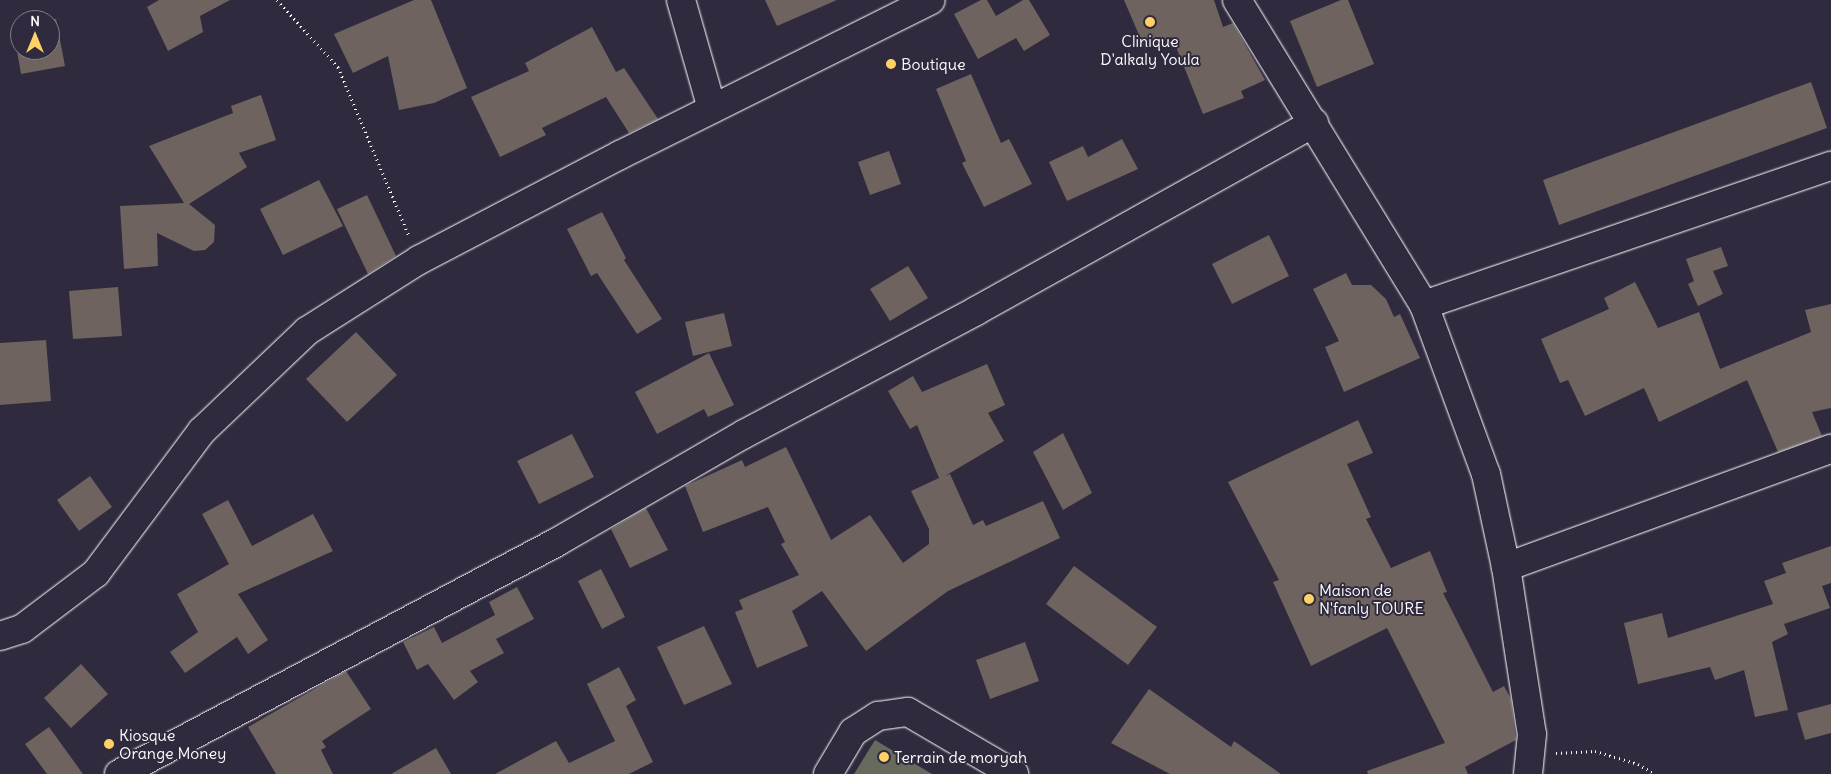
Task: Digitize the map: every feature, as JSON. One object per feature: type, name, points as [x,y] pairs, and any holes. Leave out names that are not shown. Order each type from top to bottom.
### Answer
[{"type":"street","points":[[681,0],[712,109]]},
{"type":"street","points":[[0,636],[22,629],[96,573],[202,431],[307,331],[419,260],[712,109],[931,0]]},
{"type":"street","points":[[1237,0],[1424,305],[1486,474],[1506,568],[1532,734],[1529,764]]},
{"type":"street","points":[[119,774],[557,542],[744,434],[976,311],[1314,123]]},
{"type":"street","points":[[1424,305],[1831,166]]},
{"type":"street","points":[[1506,568],[1831,449]]},
{"type":"street","points":[[828,774],[853,732],[878,716],[908,712],[1014,774]]},
{"type":"path","points":[[277,0],[338,67],[419,260]]},
{"type":"path","points":[[1529,764],[1595,751],[1638,764],[1655,774]]},
{"type":"green space","name":"Terrain de moryah","points":[[875,740],[932,774],[854,774]]},
{"type":"building","points":[[159,0],[230,0],[200,16],[203,32],[168,51],[147,7]]},
{"type":"building","points":[[414,0],[431,0],[467,88],[434,103],[399,110],[388,56],[353,73],[334,34]]},
{"type":"building","points":[[765,0],[837,0],[777,26]]},
{"type":"building","points":[[981,0],[987,0],[996,16],[1023,0],[1029,0],[1050,35],[1024,51],[1016,38],[978,59],[954,14]]},
{"type":"building","points":[[1124,0],[1214,0],[1223,27],[1233,23],[1265,80],[1241,91],[1244,98],[1203,114],[1172,37],[1145,49]]},
{"type":"building","points":[[1341,0],[1348,0],[1374,64],[1317,87],[1290,21]]},
{"type":"building","points":[[592,27],[616,72],[624,68],[658,119],[629,133],[606,97],[542,128],[546,135],[500,157],[471,97],[529,71],[525,63]]},
{"type":"building","points":[[60,40],[65,66],[21,74],[19,60],[60,60]]},
{"type":"building","points":[[971,74],[1001,143],[1009,139],[1032,184],[984,207],[962,163],[966,161],[936,89]]},
{"type":"building","points":[[1811,82],[1827,128],[1559,225],[1543,180]]},
{"type":"building","points":[[261,95],[276,140],[239,153],[247,167],[189,204],[215,225],[214,242],[205,250],[194,251],[157,233],[158,266],[124,269],[120,206],[184,203],[149,146],[233,113],[231,106]]},
{"type":"building","points":[[1122,139],[1138,169],[1067,201],[1049,162],[1083,146],[1088,157]]},
{"type":"building","points":[[889,151],[901,184],[870,195],[858,162]]},
{"type":"building","points":[[319,180],[343,226],[283,255],[260,209]]},
{"type":"building","points":[[367,195],[396,256],[368,274],[337,209]]},
{"type":"building","points":[[602,212],[626,258],[624,260],[662,319],[637,334],[597,273],[591,276],[567,229]]},
{"type":"building","points":[[1269,235],[1289,276],[1232,304],[1212,264]]},
{"type":"building","points":[[1721,247],[1728,266],[1713,271],[1723,294],[1698,306],[1688,284],[1694,281],[1686,259]]},
{"type":"building","points":[[908,266],[928,298],[890,321],[870,289]]},
{"type":"building","points":[[1346,273],[1352,285],[1371,285],[1386,299],[1394,317],[1400,314],[1420,358],[1344,392],[1325,347],[1339,341],[1313,289]]},
{"type":"building","points":[[1635,282],[1658,328],[1699,312],[1720,369],[1811,332],[1805,310],[1831,304],[1831,408],[1812,412],[1822,436],[1778,452],[1747,380],[1659,422],[1644,388],[1585,416],[1568,380],[1560,383],[1541,339],[1609,309],[1604,298]]},
{"type":"building","points":[[118,287],[122,336],[73,339],[69,291]]},
{"type":"building","points":[[724,313],[732,346],[693,356],[685,322]]},
{"type":"building","points":[[356,332],[397,375],[347,422],[306,379]]},
{"type":"building","points":[[46,340],[51,401],[0,405],[0,343]]},
{"type":"building","points":[[709,353],[734,405],[708,417],[704,409],[657,434],[635,392]]},
{"type":"building","points":[[987,364],[1005,405],[988,413],[1004,441],[945,476],[950,474],[973,525],[983,520],[986,526],[1043,501],[1060,538],[948,591],[866,651],[822,591],[792,611],[808,646],[757,668],[735,612],[743,609],[739,600],[799,575],[781,544],[785,542],[768,507],[703,532],[685,486],[742,460],[745,467],[786,447],[831,540],[870,515],[903,563],[929,544],[929,529],[911,491],[939,478],[917,425],[910,429],[888,391],[913,376],[922,392]]},
{"type":"building","points":[[1358,420],[1373,453],[1347,464],[1371,517],[1366,519],[1391,568],[1430,551],[1447,592],[1443,593],[1493,692],[1504,686],[1511,699],[1516,740],[1465,767],[1468,774],[1368,774],[1367,771],[1445,743],[1387,628],[1311,666],[1273,582],[1279,580],[1228,482]]},
{"type":"building","points":[[1063,433],[1092,493],[1063,510],[1033,452]]},
{"type":"building","points":[[572,434],[594,477],[539,504],[517,461]]},
{"type":"building","points":[[90,476],[112,507],[79,531],[57,500]]},
{"type":"building","points":[[228,500],[252,546],[313,514],[333,551],[238,594],[268,640],[248,654],[237,637],[185,673],[170,652],[198,632],[177,594],[229,564],[202,514]]},
{"type":"building","points":[[646,508],[668,550],[630,568],[611,529]]},
{"type":"building","points":[[1831,546],[1831,583],[1822,586],[1830,608],[1784,624],[1788,634],[1772,642],[1788,710],[1755,717],[1744,670],[1715,680],[1710,667],[1638,684],[1624,623],[1662,613],[1668,638],[1773,604],[1764,581],[1786,573],[1782,563]]},
{"type":"building","points":[[1074,566],[1157,627],[1128,665],[1046,604]]},
{"type":"building","points":[[601,569],[625,617],[602,629],[578,581]]},
{"type":"building","points":[[517,587],[534,619],[496,639],[504,653],[470,671],[478,682],[454,700],[428,664],[417,670],[403,642],[434,627],[442,643],[495,615],[489,602]]},
{"type":"building","points":[[704,626],[732,684],[684,705],[657,647]]},
{"type":"building","points":[[1025,642],[1039,681],[990,699],[976,660]]},
{"type":"building","points":[[81,664],[108,694],[71,728],[44,698]]},
{"type":"building","points":[[619,667],[636,700],[626,706],[653,762],[629,774],[495,774],[556,741],[569,763],[615,741],[587,684]]},
{"type":"building","points":[[346,671],[371,709],[322,741],[326,747],[321,750],[333,774],[276,774],[248,727]]},
{"type":"building","points":[[1149,689],[1231,747],[1234,741],[1281,774],[1170,774],[1111,743]]},
{"type":"building","points":[[1831,704],[1831,733],[1805,740],[1797,713]]},
{"type":"building","points":[[49,727],[83,774],[47,774],[25,744]]},
{"type":"building","points":[[436,748],[451,774],[391,774]]},
{"type":"place","name":"Clinique D'alkaly Youla","points":[[1150,22]]},
{"type":"place","name":"Boutique","points":[[891,64]]},
{"type":"place","name":"Maison de N'fanly TOURE","points":[[1309,599]]},
{"type":"place","name":"Kiosque Orange Money","points":[[109,744]]},
{"type":"place","name":"Terrain de moryah","points":[[884,757]]}]
